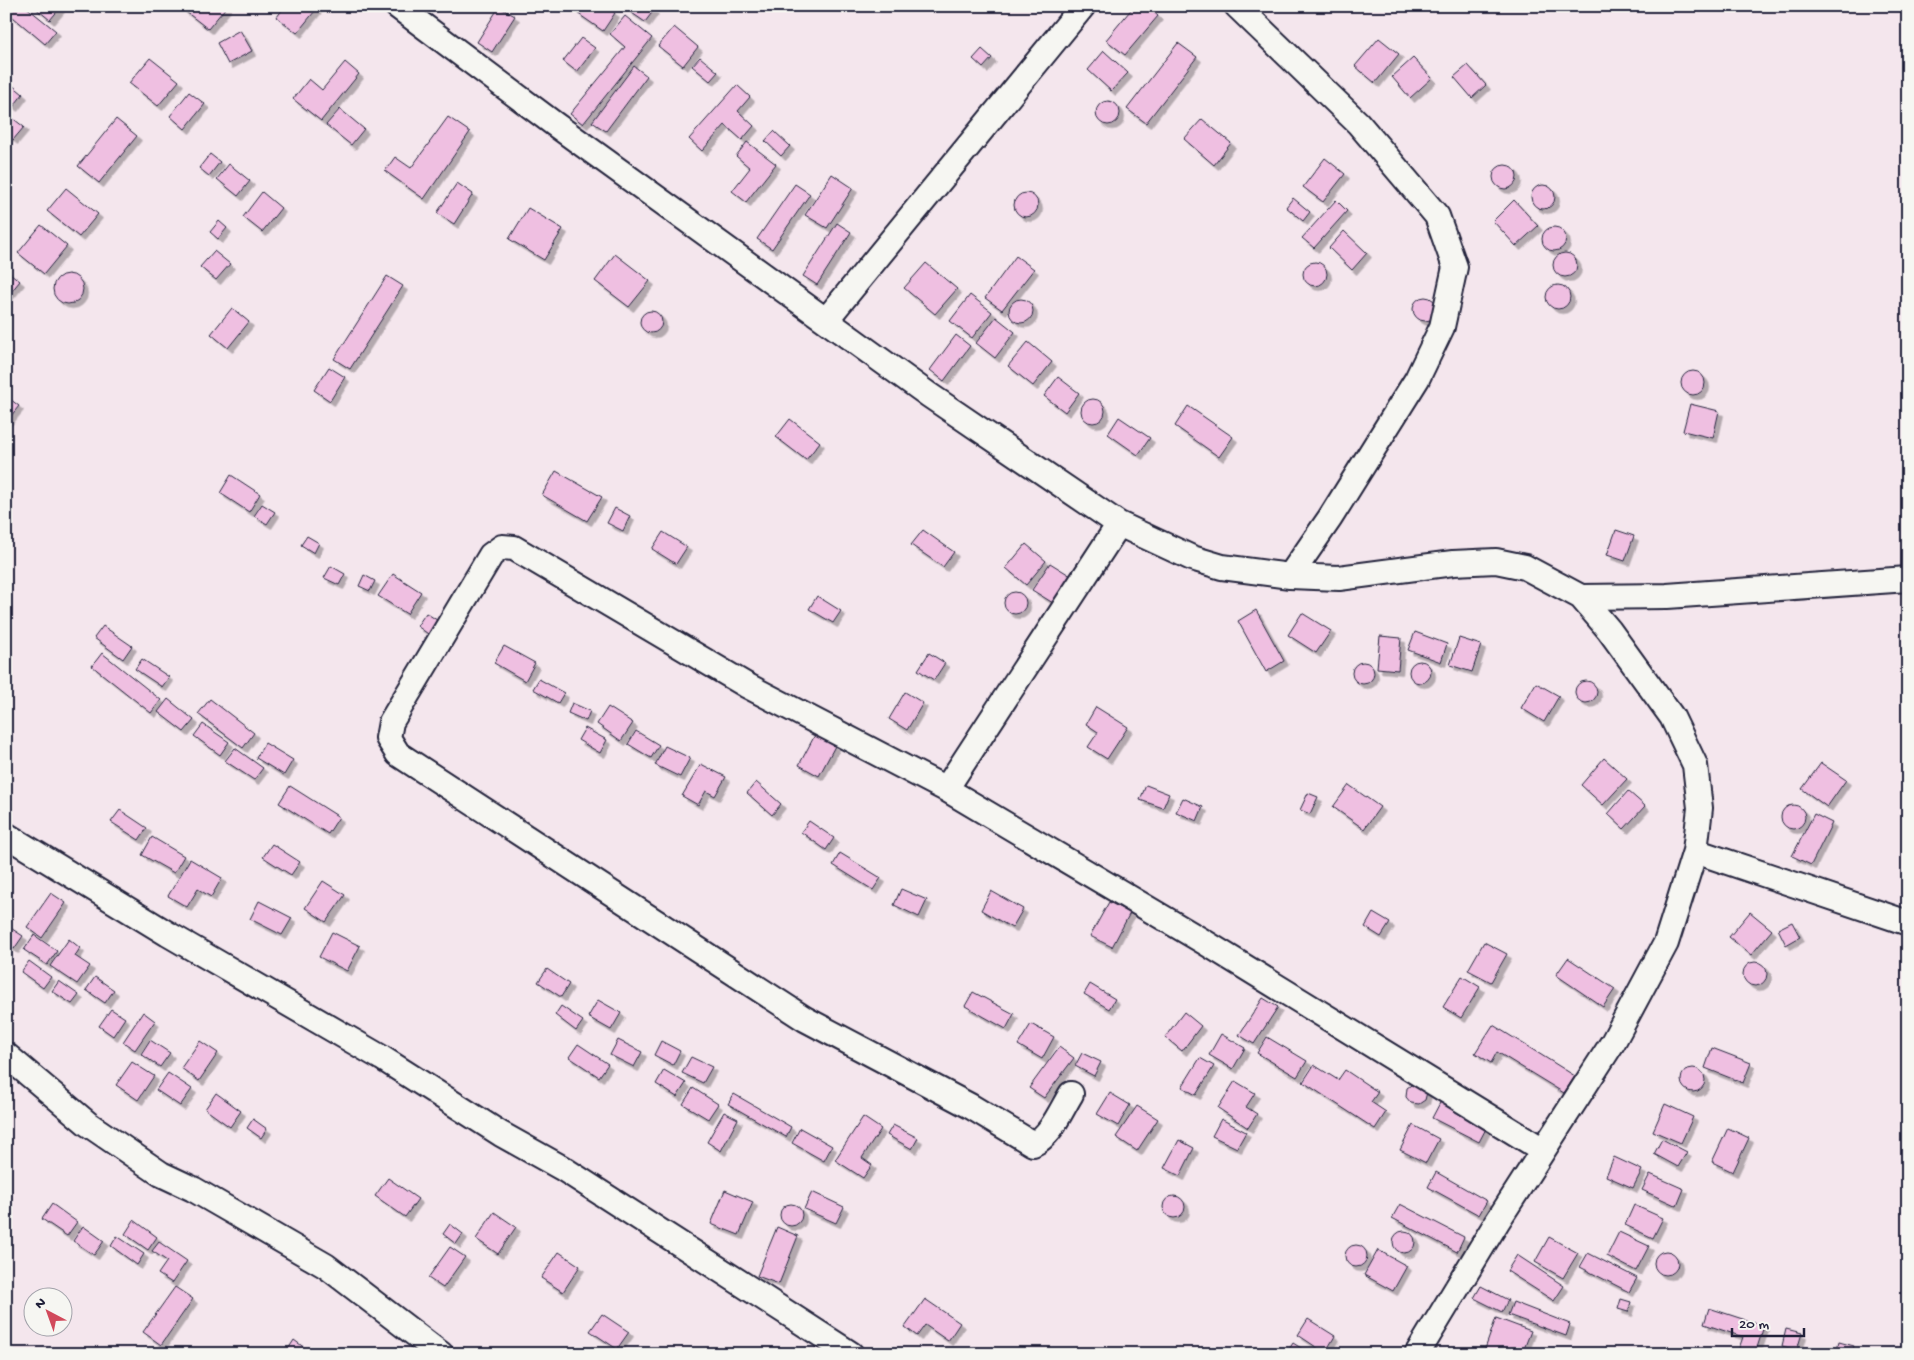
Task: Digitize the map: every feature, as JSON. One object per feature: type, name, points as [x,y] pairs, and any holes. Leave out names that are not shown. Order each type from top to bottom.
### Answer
[{"type":"street","points":[[397,6],[553,123],[929,396],[1119,524],[1192,558],[1222,567],[1290,576],[1340,578],[1453,563],[1496,561],[1525,566],[1581,598],[1609,630],[1672,717],[1695,765],[1700,808],[1696,851],[1666,943],[1613,1042],[1497,1222],[1417,1354]]},
{"type":"street","points":[[826,320],[1083,6]]},
{"type":"street","points":[[1237,6],[1358,123],[1437,216],[1455,267],[1442,327],[1417,379],[1330,518],[1290,576]]},
{"type":"street","points":[[946,789],[1119,524]]},
{"type":"street","points":[[1071,1094],[1049,1130],[1039,1141],[1033,1144],[970,1106],[805,1019],[398,754],[388,738],[391,722],[491,555],[502,547],[514,548],[746,685],[946,789],[1206,943],[1543,1150]]},
{"type":"street","points":[[1581,598],[1666,596],[1908,579]]},
{"type":"street","points":[[6,835],[168,934],[382,1058],[501,1134],[562,1168],[851,1354]]},
{"type":"street","points":[[1696,851],[1908,923]]},
{"type":"street","points":[[6,1055],[88,1124],[162,1174],[194,1189],[326,1266],[441,1354]]},
{"type":"building","points":[[11,6],[25,6],[56,31],[45,44],[7,12]]},
{"type":"building","points":[[33,6],[57,6],[60,8],[50,20]]},
{"type":"building","points":[[183,6],[227,6],[208,29],[181,8]]},
{"type":"building","points":[[285,6],[319,6],[297,33],[277,17]]},
{"type":"building","points":[[581,6],[605,6],[615,13],[603,31],[577,13]]},
{"type":"building","points":[[632,6],[649,6],[654,10],[645,22],[629,11]]},
{"type":"building","points":[[1134,6],[1147,6],[1158,16],[1125,55],[1106,40]]},
{"type":"building","points":[[499,7],[515,16],[492,52],[477,42]]},
{"type":"building","points":[[625,16],[652,38],[583,124],[570,114],[625,47],[610,34]]},
{"type":"building","points":[[674,27],[698,47],[683,66],[658,46]]},
{"type":"building","points":[[240,30],[252,51],[228,64],[217,43]]},
{"type":"building","points":[[581,38],[595,48],[577,72],[563,61]]},
{"type":"building","points":[[1379,38],[1399,54],[1375,83],[1355,66]]},
{"type":"building","points":[[1178,43],[1197,57],[1146,123],[1127,109]]},
{"type":"building","points":[[982,49],[992,58],[983,68],[973,59]]},
{"type":"building","points":[[1104,51],[1128,73],[1111,91],[1088,70]]},
{"type":"building","points":[[700,57],[718,72],[710,81],[692,66]]},
{"type":"building","points":[[150,58],[179,81],[158,106],[129,83]]},
{"type":"building","points":[[1413,58],[1432,78],[1410,98],[1392,77]]},
{"type":"building","points":[[345,62],[359,74],[321,121],[293,99],[309,79],[322,90]]},
{"type":"building","points":[[1468,65],[1486,85],[1472,98],[1454,77]]},
{"type":"building","points":[[634,66],[647,76],[606,131],[592,122]]},
{"type":"building","points":[[6,80],[23,94],[13,107],[6,101]]},
{"type":"building","points":[[737,85],[750,97],[738,111],[754,126],[742,140],[725,125],[702,151],[689,139]]},
{"type":"building","points":[[189,92],[205,104],[185,129],[170,116]]},
{"type":"building","points":[[1108,101],[1117,104],[1120,113],[1117,122],[1108,125],[1099,122],[1096,113],[1099,104]]},
{"type":"building","points":[[340,109],[364,129],[351,145],[326,125]]},
{"type":"building","points":[[6,113],[24,127],[13,140],[6,134]]},
{"type":"building","points":[[448,117],[470,132],[424,199],[385,171],[395,157],[411,168]]},
{"type":"building","points":[[116,119],[137,136],[99,183],[78,166]]},
{"type":"building","points":[[1202,119],[1231,143],[1214,165],[1184,139]]},
{"type":"building","points":[[774,131],[790,146],[781,156],[765,141]]},
{"type":"building","points":[[747,142],[776,164],[746,202],[732,191],[750,168],[736,156]]},
{"type":"building","points":[[210,154],[220,162],[209,176],[199,168]]},
{"type":"building","points":[[1325,158],[1345,174],[1323,202],[1303,187]]},
{"type":"building","points":[[229,164],[250,181],[238,196],[217,179]]},
{"type":"building","points":[[1505,165],[1514,168],[1517,177],[1514,186],[1505,189],[1496,186],[1493,177],[1496,168]]},
{"type":"building","points":[[832,174],[853,188],[827,228],[805,215]]},
{"type":"building","points":[[457,183],[473,194],[454,224],[437,213]]},
{"type":"building","points":[[795,184],[810,194],[772,249],[757,239]]},
{"type":"building","points":[[1543,185],[1552,188],[1555,197],[1552,206],[1543,209],[1534,206],[1531,197],[1534,188]]},
{"type":"building","points":[[66,188],[98,214],[79,237],[47,211]]},
{"type":"building","points":[[262,192],[281,208],[262,232],[243,217]]},
{"type":"building","points":[[1026,193],[1035,196],[1038,205],[1035,214],[1026,217],[1017,214],[1014,205],[1017,196]]},
{"type":"building","points":[[1293,198],[1310,212],[1303,221],[1286,207]]},
{"type":"building","points":[[1336,200],[1347,211],[1314,248],[1302,238]]},
{"type":"building","points":[[1514,200],[1538,226],[1516,246],[1493,221]]},
{"type":"building","points":[[528,208],[563,229],[544,260],[509,239]]},
{"type":"building","points":[[219,221],[227,228],[218,239],[210,232]]},
{"type":"building","points":[[837,223],[851,232],[817,285],[803,276]]},
{"type":"building","points":[[41,225],[67,246],[44,274],[18,253]]},
{"type":"building","points":[[1554,227],[1563,230],[1566,239],[1563,248],[1554,251],[1545,248],[1542,239],[1545,230]]},
{"type":"building","points":[[1344,231],[1367,253],[1352,270],[1329,248]]},
{"type":"building","points":[[214,251],[230,264],[216,280],[200,267]]},
{"type":"building","points":[[1565,253],[1574,256],[1577,265],[1574,274],[1565,277],[1556,274],[1553,265],[1556,256]]},
{"type":"building","points":[[615,254],[650,281],[629,307],[595,281]]},
{"type":"building","points":[[1016,256],[1034,269],[1002,310],[985,298]]},
{"type":"building","points":[[1315,262],[1324,265],[1327,274],[1324,283],[1315,286],[1306,283],[1303,274],[1306,265]]},
{"type":"building","points":[[926,263],[957,289],[935,314],[904,288]]},
{"type":"building","points":[[6,270],[20,281],[6,298]]},
{"type":"building","points":[[68,274],[79,278],[83,289],[79,300],[68,304],[57,300],[53,289],[57,278]]},
{"type":"building","points":[[387,276],[403,286],[350,369],[334,359]]},
{"type":"building","points":[[1558,285],[1567,288],[1570,297],[1567,306],[1558,309],[1549,306],[1546,297],[1549,288]]},
{"type":"building","points":[[970,295],[992,312],[972,338],[950,321]]},
{"type":"building","points":[[1425,297],[1430,298],[1436,304],[1436,314],[1430,320],[1425,321],[1420,320],[1414,314],[1413,309],[1414,304],[1420,298]]},
{"type":"building","points":[[1021,299],[1030,302],[1033,311],[1030,320],[1021,323],[1012,320],[1009,311],[1012,302]]},
{"type":"building","points":[[232,308],[249,322],[228,348],[211,334]]},
{"type":"building","points":[[651,311],[659,314],[662,322],[659,330],[651,333],[643,330],[640,322],[643,314]]},
{"type":"building","points":[[996,317],[1015,332],[995,358],[976,343]]},
{"type":"building","points":[[956,335],[970,346],[944,381],[930,370]]},
{"type":"building","points":[[1028,342],[1052,362],[1033,386],[1008,366]]},
{"type":"building","points":[[329,367],[345,377],[330,401],[314,390]]},
{"type":"building","points":[[1693,371],[1702,374],[1705,383],[1702,392],[1693,395],[1684,392],[1681,383],[1684,374]]},
{"type":"building","points":[[1058,377],[1079,393],[1065,412],[1044,396]]},
{"type":"building","points":[[6,396],[19,406],[6,422]]},
{"type":"building","points":[[1093,399],[1102,402],[1105,411],[1102,420],[1093,423],[1084,420],[1081,411],[1084,402]]},
{"type":"building","points":[[1690,404],[1719,411],[1713,438],[1683,431]]},
{"type":"building","points":[[1188,406],[1233,437],[1219,457],[1175,426]]},
{"type":"building","points":[[1119,417],[1150,438],[1138,455],[1108,434]]},
{"type":"building","points":[[790,419],[820,442],[806,460],[776,437]]},
{"type":"building","points":[[556,471],[602,497],[587,521],[542,495]]},
{"type":"building","points":[[231,475],[260,494],[249,512],[220,493]]},
{"type":"building","points":[[262,504],[275,512],[267,524],[254,516]]},
{"type":"building","points":[[615,508],[630,516],[623,531],[607,523]]},
{"type":"building","points":[[923,530],[954,552],[943,567],[911,545]]},
{"type":"building","points":[[1616,530],[1634,536],[1625,561],[1607,555]]},
{"type":"building","points":[[663,532],[687,547],[676,564],[652,549]]},
{"type":"building","points":[[307,536],[319,543],[314,553],[301,545]]},
{"type":"building","points":[[1026,544],[1046,561],[1026,585],[1006,568]]},
{"type":"building","points":[[1050,563],[1071,576],[1053,603],[1032,590]]},
{"type":"building","points":[[331,566],[345,574],[339,585],[324,578]]},
{"type":"building","points":[[393,574],[421,592],[407,614],[378,596]]},
{"type":"building","points":[[364,575],[375,581],[370,591],[359,586]]},
{"type":"building","points":[[1015,592],[1023,595],[1026,603],[1023,611],[1015,614],[1007,611],[1004,603],[1007,595]]},
{"type":"building","points":[[817,596],[841,611],[833,623],[809,609]]},
{"type":"building","points":[[1256,610],[1284,661],[1266,672],[1238,621]]},
{"type":"building","points":[[426,613],[440,622],[431,636],[417,626]]},
{"type":"building","points":[[1302,613],[1331,631],[1316,653],[1288,635]]},
{"type":"building","points":[[103,626],[132,646],[123,659],[94,638]]},
{"type":"building","points":[[1415,632],[1447,644],[1441,662],[1408,650]]},
{"type":"building","points":[[1380,636],[1401,638],[1398,670],[1377,668]]},
{"type":"building","points":[[1459,638],[1481,645],[1472,672],[1450,665]]},
{"type":"building","points":[[504,646],[535,663],[525,681],[494,663]]},
{"type":"building","points":[[102,653],[161,700],[151,713],[92,666]]},
{"type":"building","points":[[929,653],[945,663],[934,680],[918,670]]},
{"type":"building","points":[[142,659],[169,677],[162,687],[135,669]]},
{"type":"building","points":[[1420,661],[1428,664],[1431,672],[1428,680],[1420,683],[1412,680],[1409,672],[1412,664]]},
{"type":"building","points":[[1363,662],[1371,665],[1374,673],[1371,681],[1363,684],[1355,681],[1352,673],[1355,665]]},
{"type":"building","points":[[539,679],[564,693],[558,703],[533,689]]},
{"type":"building","points":[[1586,681],[1594,684],[1597,692],[1594,700],[1586,703],[1578,700],[1575,692],[1578,684]]},
{"type":"building","points":[[1536,683],[1559,696],[1544,722],[1521,708]]},
{"type":"building","points":[[905,692],[923,703],[907,730],[889,719]]},
{"type":"building","points":[[168,699],[194,720],[184,732],[158,712]]},
{"type":"building","points":[[210,699],[254,733],[243,748],[198,714]]},
{"type":"building","points":[[572,703],[590,711],[586,721],[568,713]]},
{"type":"building","points":[[608,707],[633,723],[621,741],[597,724]]},
{"type":"building","points":[[1096,707],[1128,727],[1107,759],[1088,747],[1098,732],[1086,724]]},
{"type":"building","points":[[203,724],[229,742],[220,755],[194,736]]},
{"type":"building","points":[[585,728],[607,740],[600,753],[578,740]]},
{"type":"building","points":[[636,731],[659,745],[651,758],[628,744]]},
{"type":"building","points":[[815,735],[835,746],[819,776],[799,765]]},
{"type":"building","points":[[265,743],[293,760],[284,775],[256,758]]},
{"type":"building","points":[[665,746],[690,758],[680,777],[655,765]]},
{"type":"building","points":[[235,748],[263,768],[254,780],[225,761]]},
{"type":"building","points":[[1604,758],[1627,779],[1603,805],[1581,785]]},
{"type":"building","points":[[1821,763],[1846,780],[1827,807],[1802,789]]},
{"type":"building","points":[[701,764],[726,777],[715,796],[706,791],[698,805],[682,796]]},
{"type":"building","points":[[756,782],[781,804],[772,815],[747,793]]},
{"type":"building","points":[[1146,785],[1169,794],[1163,808],[1140,800]]},
{"type":"building","points":[[1349,785],[1380,807],[1364,829],[1333,807]]},
{"type":"building","points":[[290,786],[339,817],[328,834],[279,803]]},
{"type":"building","points":[[1628,791],[1645,806],[1624,829],[1608,814]]},
{"type":"building","points":[[1308,793],[1318,797],[1310,814],[1300,810]]},
{"type":"building","points":[[1183,798],[1203,807],[1197,821],[1176,812]]},
{"type":"building","points":[[1793,805],[1802,808],[1805,817],[1802,826],[1793,829],[1784,826],[1781,817],[1784,808]]},
{"type":"building","points":[[120,810],[147,828],[139,840],[111,822]]},
{"type":"building","points":[[1814,814],[1832,823],[1811,865],[1792,856]]},
{"type":"building","points":[[809,821],[834,838],[826,850],[801,832]]},
{"type":"building","points":[[152,837],[184,856],[174,873],[142,855]]},
{"type":"building","points":[[272,844],[300,862],[291,875],[263,857]]},
{"type":"building","points":[[840,853],[881,878],[873,890],[833,865]]},
{"type":"building","points":[[190,859],[222,878],[211,897],[198,889],[187,907],[168,896]]},
{"type":"building","points":[[323,881],[345,895],[326,922],[305,908]]},
{"type":"building","points":[[901,889],[927,900],[919,917],[894,905]]},
{"type":"building","points":[[991,891],[1023,909],[1012,928],[981,910]]},
{"type":"building","points":[[51,893],[66,903],[42,938],[27,927]]},
{"type":"building","points":[[259,901],[292,918],[282,935],[250,919]]},
{"type":"building","points":[[1109,902],[1130,913],[1112,947],[1090,936]]},
{"type":"building","points":[[1750,912],[1772,930],[1751,955],[1729,937]]},
{"type":"building","points":[[1373,913],[1390,923],[1381,937],[1365,927]]},
{"type":"building","points":[[1792,922],[1800,937],[1786,945],[1778,929]]},
{"type":"building","points":[[6,925],[23,936],[14,949],[6,944]]},
{"type":"building","points":[[332,932],[360,946],[347,971],[319,957]]},
{"type":"building","points":[[34,935],[57,951],[47,965],[24,950]]},
{"type":"building","points":[[69,939],[80,948],[75,956],[90,966],[77,984],[50,966]]},
{"type":"building","points":[[1484,942],[1507,954],[1491,982],[1468,970]]},
{"type":"building","points":[[1568,958],[1615,989],[1603,1007],[1556,975]]},
{"type":"building","points":[[29,961],[51,977],[43,988],[21,972]]},
{"type":"building","points":[[1755,962],[1764,965],[1767,974],[1764,983],[1755,986],[1746,983],[1743,974],[1746,965]]},
{"type":"building","points":[[547,969],[569,984],[561,997],[538,982]]},
{"type":"building","points":[[1462,976],[1480,987],[1461,1018],[1443,1007]]},
{"type":"building","points":[[95,977],[114,990],[105,1003],[86,990]]},
{"type":"building","points":[[59,981],[79,995],[72,1004],[52,991]]},
{"type":"building","points":[[1090,984],[1115,999],[1109,1009],[1084,994]]},
{"type":"building","points":[[973,992],[1014,1014],[1006,1029],[965,1006]]},
{"type":"building","points":[[1263,998],[1278,1007],[1254,1044],[1239,1035]]},
{"type":"building","points":[[598,1000],[621,1013],[611,1030],[588,1017]]},
{"type":"building","points":[[561,1006],[583,1021],[576,1031],[555,1015]]},
{"type":"building","points":[[111,1009],[125,1018],[113,1036],[99,1026]]},
{"type":"building","points":[[143,1012],[155,1021],[135,1050],[123,1042]]},
{"type":"building","points":[[1184,1012],[1201,1026],[1182,1051],[1165,1037]]},
{"type":"building","points":[[1031,1024],[1054,1037],[1042,1059],[1018,1045]]},
{"type":"building","points":[[1493,1025],[1575,1076],[1564,1093],[1497,1052],[1491,1063],[1475,1053]]},
{"type":"building","points":[[1221,1034],[1245,1048],[1233,1069],[1209,1055]]},
{"type":"building","points":[[1267,1037],[1307,1061],[1297,1077],[1257,1053]]},
{"type":"building","points":[[150,1040],[170,1053],[160,1067],[141,1054]]},
{"type":"building","points":[[618,1040],[642,1052],[634,1067],[610,1055]]},
{"type":"building","points":[[200,1041],[218,1053],[199,1081],[181,1068]]},
{"type":"building","points":[[661,1041],[680,1051],[673,1065],[654,1055]]},
{"type":"building","points":[[578,1044],[608,1064],[599,1077],[569,1057]]},
{"type":"building","points":[[1059,1047],[1074,1058],[1044,1098],[1029,1088]]},
{"type":"building","points":[[1712,1048],[1751,1063],[1743,1083],[1705,1068]]},
{"type":"building","points":[[1082,1053],[1101,1062],[1094,1076],[1075,1066]]},
{"type":"building","points":[[691,1057],[712,1067],[703,1083],[682,1073]]},
{"type":"building","points":[[1200,1058],[1214,1066],[1196,1095],[1182,1087]]},
{"type":"building","points":[[132,1062],[154,1076],[138,1100],[116,1085]]},
{"type":"building","points":[[1314,1065],[1338,1080],[1345,1070],[1378,1092],[1371,1102],[1386,1112],[1375,1129],[1303,1082]]},
{"type":"building","points":[[1693,1068],[1702,1071],[1705,1080],[1702,1089],[1693,1092],[1684,1089],[1681,1080],[1684,1071]]},
{"type":"building","points":[[664,1070],[686,1083],[677,1097],[656,1084]]},
{"type":"building","points":[[168,1073],[192,1089],[180,1106],[156,1090]]},
{"type":"building","points":[[1235,1081],[1255,1093],[1246,1107],[1257,1114],[1248,1128],[1218,1108]]},
{"type":"building","points":[[1414,1083],[1427,1092],[1425,1100],[1419,1104],[1411,1103],[1406,1097],[1407,1088]]},
{"type":"building","points":[[693,1088],[718,1104],[708,1119],[683,1104]]},
{"type":"building","points":[[216,1093],[241,1111],[230,1127],[205,1109]]},
{"type":"building","points":[[1110,1093],[1130,1105],[1118,1126],[1097,1114]]},
{"type":"building","points":[[734,1094],[791,1127],[786,1137],[728,1104]]},
{"type":"building","points":[[1442,1099],[1489,1123],[1479,1142],[1432,1118]]},
{"type":"building","points":[[1665,1104],[1693,1117],[1681,1143],[1653,1131]]},
{"type":"building","points":[[1137,1106],[1158,1119],[1137,1151],[1116,1137]]},
{"type":"building","points":[[724,1112],[738,1119],[721,1151],[707,1142]]},
{"type":"building","points":[[863,1117],[881,1129],[862,1158],[872,1165],[863,1178],[835,1160]]},
{"type":"building","points":[[253,1119],[267,1129],[261,1138],[247,1128]]},
{"type":"building","points":[[1221,1119],[1246,1132],[1237,1148],[1212,1136]]},
{"type":"building","points":[[893,1125],[918,1138],[912,1149],[887,1135]]},
{"type":"building","points":[[1413,1125],[1439,1139],[1426,1163],[1400,1150]]},
{"type":"building","points":[[800,1128],[832,1146],[824,1161],[792,1143]]},
{"type":"building","points":[[1728,1128],[1749,1138],[1733,1172],[1712,1162]]},
{"type":"building","points":[[1662,1139],[1687,1152],[1678,1167],[1654,1154]]},
{"type":"building","points":[[1179,1140],[1194,1148],[1180,1176],[1164,1168]]},
{"type":"building","points":[[1614,1157],[1642,1170],[1633,1188],[1606,1176]]},
{"type":"building","points":[[1436,1172],[1487,1201],[1479,1215],[1428,1187]]},
{"type":"building","points":[[1650,1174],[1684,1189],[1677,1206],[1642,1190]]},
{"type":"building","points":[[388,1178],[418,1199],[405,1217],[375,1196]]},
{"type":"building","points":[[725,1190],[753,1202],[739,1235],[711,1224]]},
{"type":"building","points":[[812,1192],[844,1207],[836,1223],[804,1209]]},
{"type":"building","points":[[1174,1196],[1182,1199],[1185,1207],[1182,1215],[1174,1218],[1166,1215],[1163,1207],[1166,1199]]},
{"type":"building","points":[[52,1204],[77,1222],[67,1236],[42,1219]]},
{"type":"building","points":[[791,1204],[799,1207],[802,1215],[799,1223],[791,1226],[783,1223],[780,1215],[783,1207]]},
{"type":"building","points":[[1400,1204],[1464,1237],[1457,1252],[1392,1218]]},
{"type":"building","points":[[1634,1205],[1663,1218],[1653,1238],[1625,1225]]},
{"type":"building","points":[[494,1212],[516,1227],[498,1254],[476,1239]]},
{"type":"building","points":[[134,1220],[157,1237],[148,1250],[125,1234]]},
{"type":"building","points":[[450,1224],[463,1234],[456,1244],[443,1234]]},
{"type":"building","points":[[83,1226],[104,1241],[94,1255],[73,1241]]},
{"type":"building","points":[[777,1227],[798,1236],[779,1284],[757,1276]]},
{"type":"building","points":[[1404,1231],[1412,1234],[1415,1242],[1412,1250],[1404,1253],[1396,1250],[1393,1242],[1396,1234]]},
{"type":"building","points":[[1619,1232],[1649,1246],[1636,1271],[1607,1256]]},
{"type":"building","points":[[117,1236],[144,1254],[137,1265],[111,1246]]},
{"type":"building","points":[[1549,1237],[1578,1253],[1563,1278],[1535,1262]]},
{"type":"building","points":[[159,1242],[187,1261],[172,1283],[158,1274],[167,1261],[152,1251]]},
{"type":"building","points":[[1356,1245],[1364,1248],[1367,1256],[1364,1264],[1356,1267],[1348,1264],[1345,1256],[1348,1248]]},
{"type":"building","points":[[450,1247],[465,1257],[443,1288],[428,1278]]},
{"type":"building","points":[[1378,1250],[1407,1266],[1393,1291],[1364,1275]]},
{"type":"building","points":[[1666,1251],[1675,1254],[1678,1263],[1675,1272],[1666,1275],[1657,1272],[1654,1263],[1657,1254]]},
{"type":"building","points":[[559,1252],[580,1266],[563,1292],[541,1278]]},
{"type":"building","points":[[1588,1253],[1637,1278],[1629,1292],[1580,1267]]},
{"type":"building","points":[[1517,1255],[1564,1286],[1554,1301],[1507,1271]]},
{"type":"building","points":[[1481,1286],[1508,1300],[1502,1312],[1474,1298]]},
{"type":"building","points":[[175,1287],[193,1299],[161,1345],[143,1332]]},
{"type":"building","points":[[925,1299],[960,1323],[948,1341],[925,1325],[917,1336],[905,1327]]},
{"type":"building","points":[[1621,1299],[1631,1302],[1628,1312],[1618,1309]]},
{"type":"building","points":[[1513,1302],[1570,1324],[1566,1336],[1508,1315]]},
{"type":"building","points":[[1709,1308],[1764,1326],[1755,1354],[1737,1354],[1743,1337],[1704,1324]]},
{"type":"building","points":[[602,1314],[629,1332],[617,1349],[590,1331]]},
{"type":"building","points":[[1496,1318],[1531,1331],[1522,1354],[1498,1354],[1485,1349]]},
{"type":"building","points":[[1308,1319],[1335,1336],[1325,1353],[1298,1335]]},
{"type":"building","points":[[1786,1329],[1802,1333],[1797,1350],[1782,1346]]},
{"type":"building","points":[[294,1340],[313,1354],[285,1354]]},
{"type":"building","points":[[1839,1342],[1854,1346],[1852,1354],[1836,1354]]},
{"type":"building","points":[[1293,1343],[1309,1353],[1309,1354],[1286,1354]]}]
